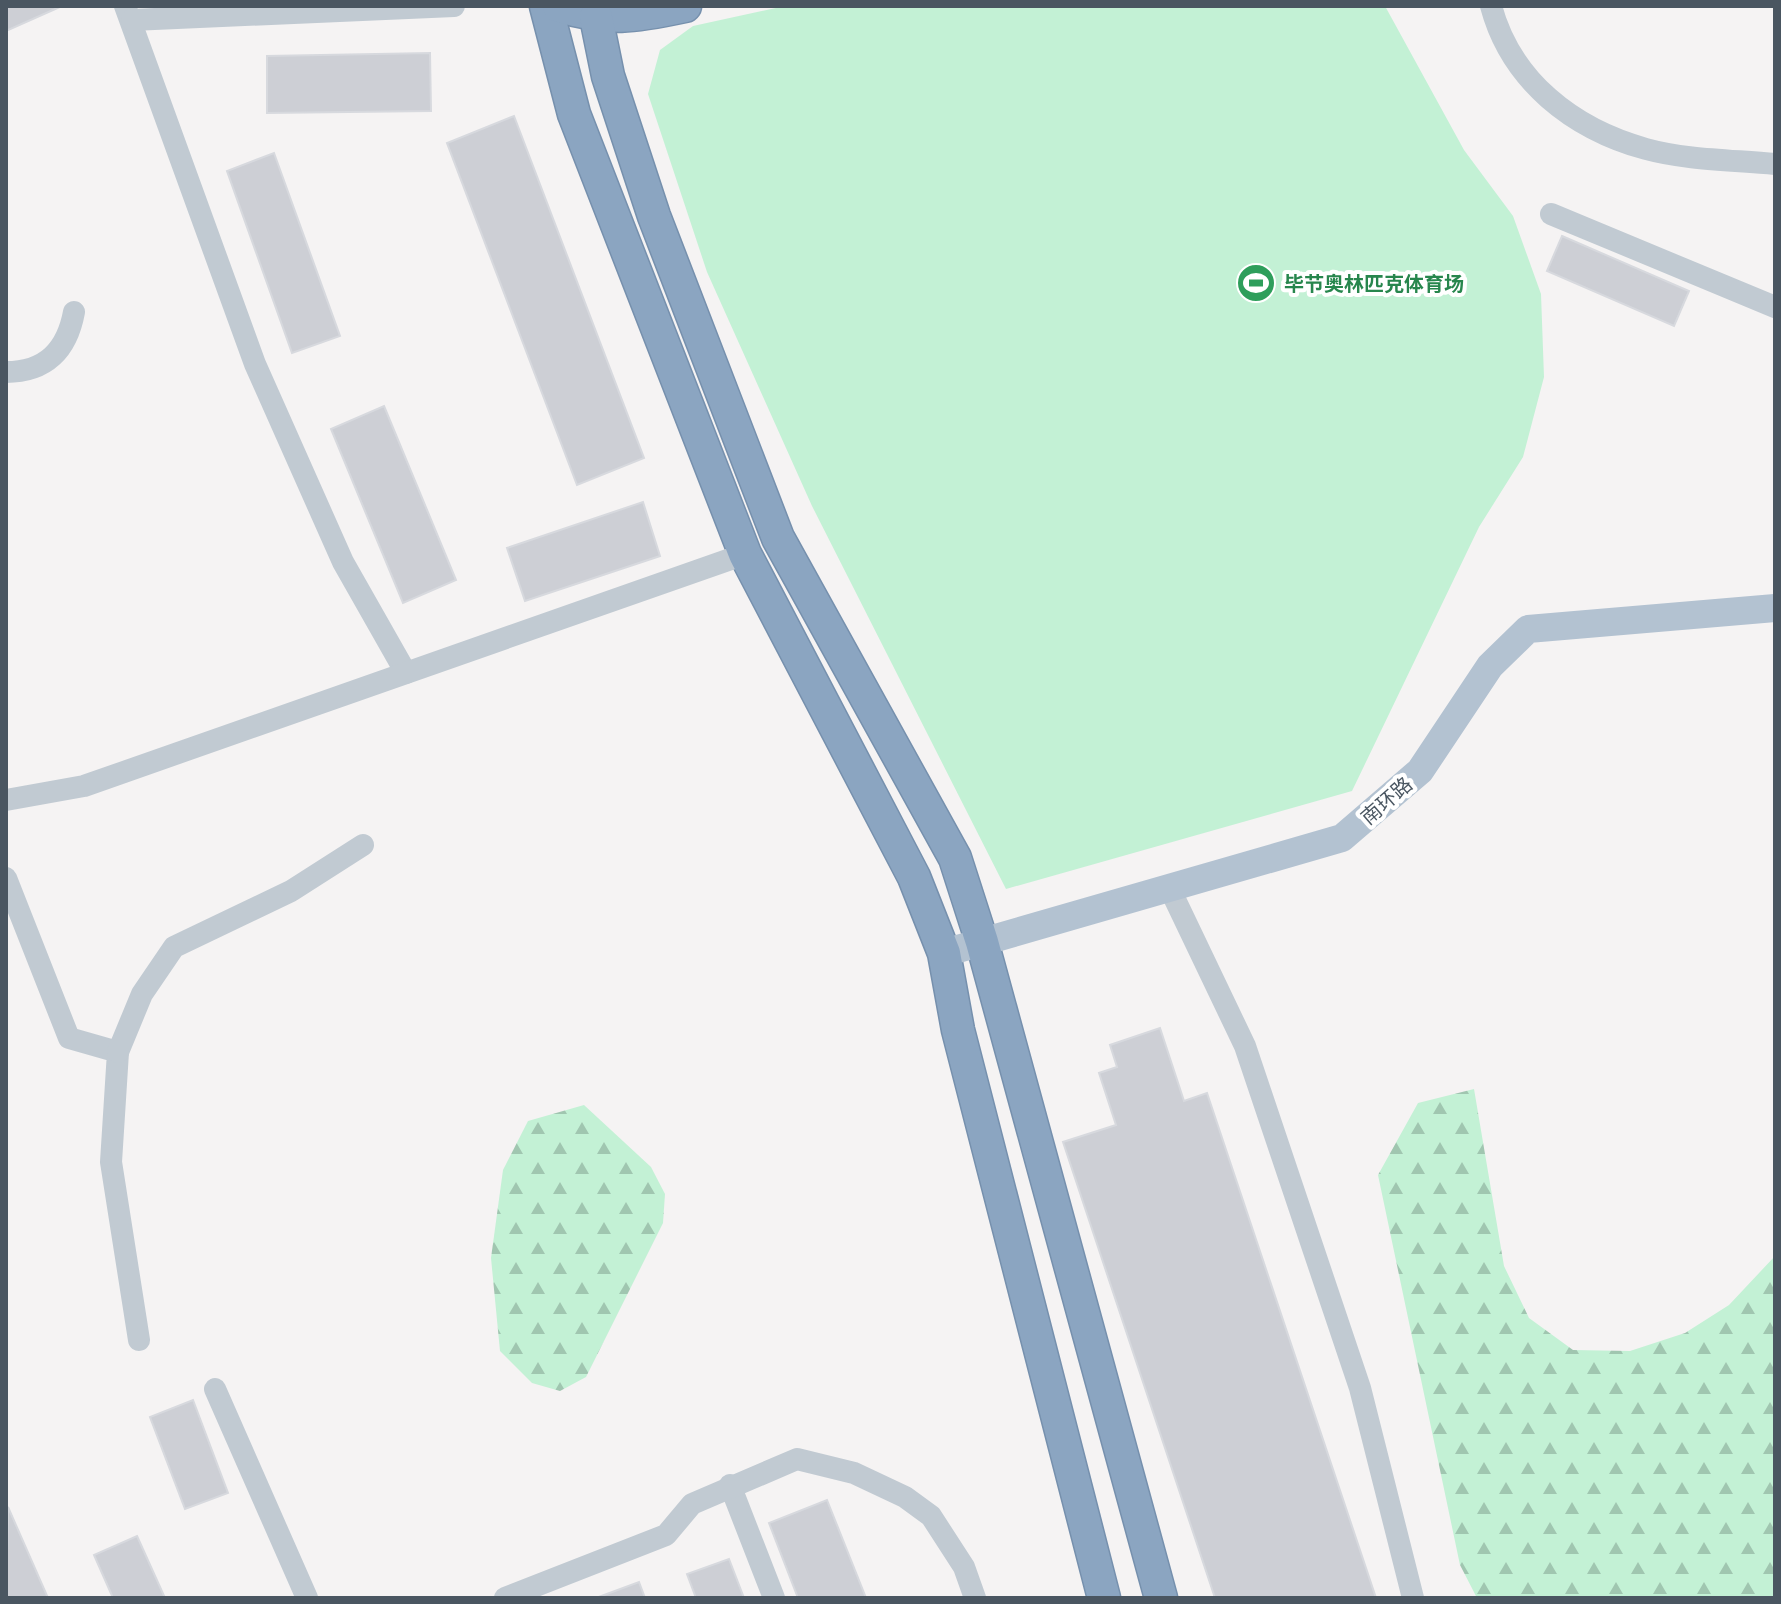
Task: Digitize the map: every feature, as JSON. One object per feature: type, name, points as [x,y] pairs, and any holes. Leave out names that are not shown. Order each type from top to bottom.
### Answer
[{"type":"highway","points":[[546,6],[574,114],[745,554],[914,877],[944,953],[958,1030],[1104,1598]]},
{"type":"highway","points":[[559,6],[633,17],[685,6]]},
{"type":"highway","points":[[593,11],[608,76],[654,216],[778,538],[955,858],[982,942],[1161,1598]]},
{"type":"main road","name":"南环路","points":[[944,953],[1342,838],[1420,771],[1490,666],[1528,629],[1775,608]]},
{"type":"street","points":[[406,673],[343,562],[255,364],[129,13],[454,6]]},
{"type":"street","points":[[1491,6],[1498,31],[1533,87],[1586,128],[1648,150],[1775,164]]},
{"type":"street","points":[[1551,214],[1775,307]]},
{"type":"street","points":[[6,372],[24,372],[43,364],[59,351],[70,333],[74,312]]},
{"type":"street","points":[[6,800],[84,786],[745,554]]},
{"type":"street","points":[[139,1340],[111,1162],[118,1052],[142,994],[174,947],[291,891],[363,845]]},
{"type":"street","points":[[6,878],[69,1038],[118,1052]]},
{"type":"street","points":[[1169,887],[1245,1046],[1360,1388],[1413,1598]]},
{"type":"street","points":[[215,1389],[307,1598]]},
{"type":"street","points":[[505,1598],[547,1590],[666,1535],[692,1504],[730,1485],[797,1459],[854,1473],[905,1497],[931,1516],[964,1567],[975,1598]]},
{"type":"street","points":[[730,1485],[774,1598]]},
{"type":"green space","points":[[785,6],[1385,6],[1464,150],[1513,216],[1541,294],[1544,377],[1523,457],[1479,527],[1352,791],[1006,889],[812,506],[707,272],[648,94],[660,50],[693,26]]},
{"type":"green space","points":[[1474,1089],[1504,1266],[1529,1318],[1573,1350],[1630,1351],[1685,1333],[1729,1305],[1775,1256],[1775,1598],[1477,1598],[1460,1565],[1378,1175],[1418,1103]]},
{"type":"green space","points":[[584,1105],[651,1167],[665,1194],[663,1223],[586,1377],[560,1391],[532,1383],[500,1351],[491,1258],[503,1170],[528,1121]]},
{"type":"building","points":[[6,6],[62,6],[6,31]]},
{"type":"building","points":[[430,53],[431,111],[267,113],[267,56]]},
{"type":"building","points":[[514,116],[644,458],[577,485],[447,143]]},
{"type":"building","points":[[274,153],[340,336],[292,353],[227,171]]},
{"type":"building","points":[[1562,236],[1689,291],[1674,326],[1547,271]]},
{"type":"building","points":[[384,406],[456,580],[403,603],[331,429]]},
{"type":"building","points":[[643,502],[660,556],[525,601],[507,548]]},
{"type":"building","points":[[1160,1028],[1184,1101],[1207,1093],[1376,1598],[1215,1598],[1063,1142],[1116,1125],[1099,1073],[1117,1067],[1110,1045]]},
{"type":"building","points":[[193,1400],[228,1493],[185,1509],[150,1417]]},
{"type":"building","points":[[827,1500],[866,1598],[798,1598],[769,1523]]},
{"type":"building","points":[[8,1507],[48,1598],[6,1598]]},
{"type":"building","points":[[137,1536],[165,1598],[113,1598],[94,1555]]},
{"type":"building","points":[[729,1559],[744,1598],[696,1598],[687,1574]]},
{"type":"building","points":[[639,1582],[645,1598],[596,1598]]},
{"type":"place","name":"毕节奥林匹克体育场","points":[[1256,283]]}]
